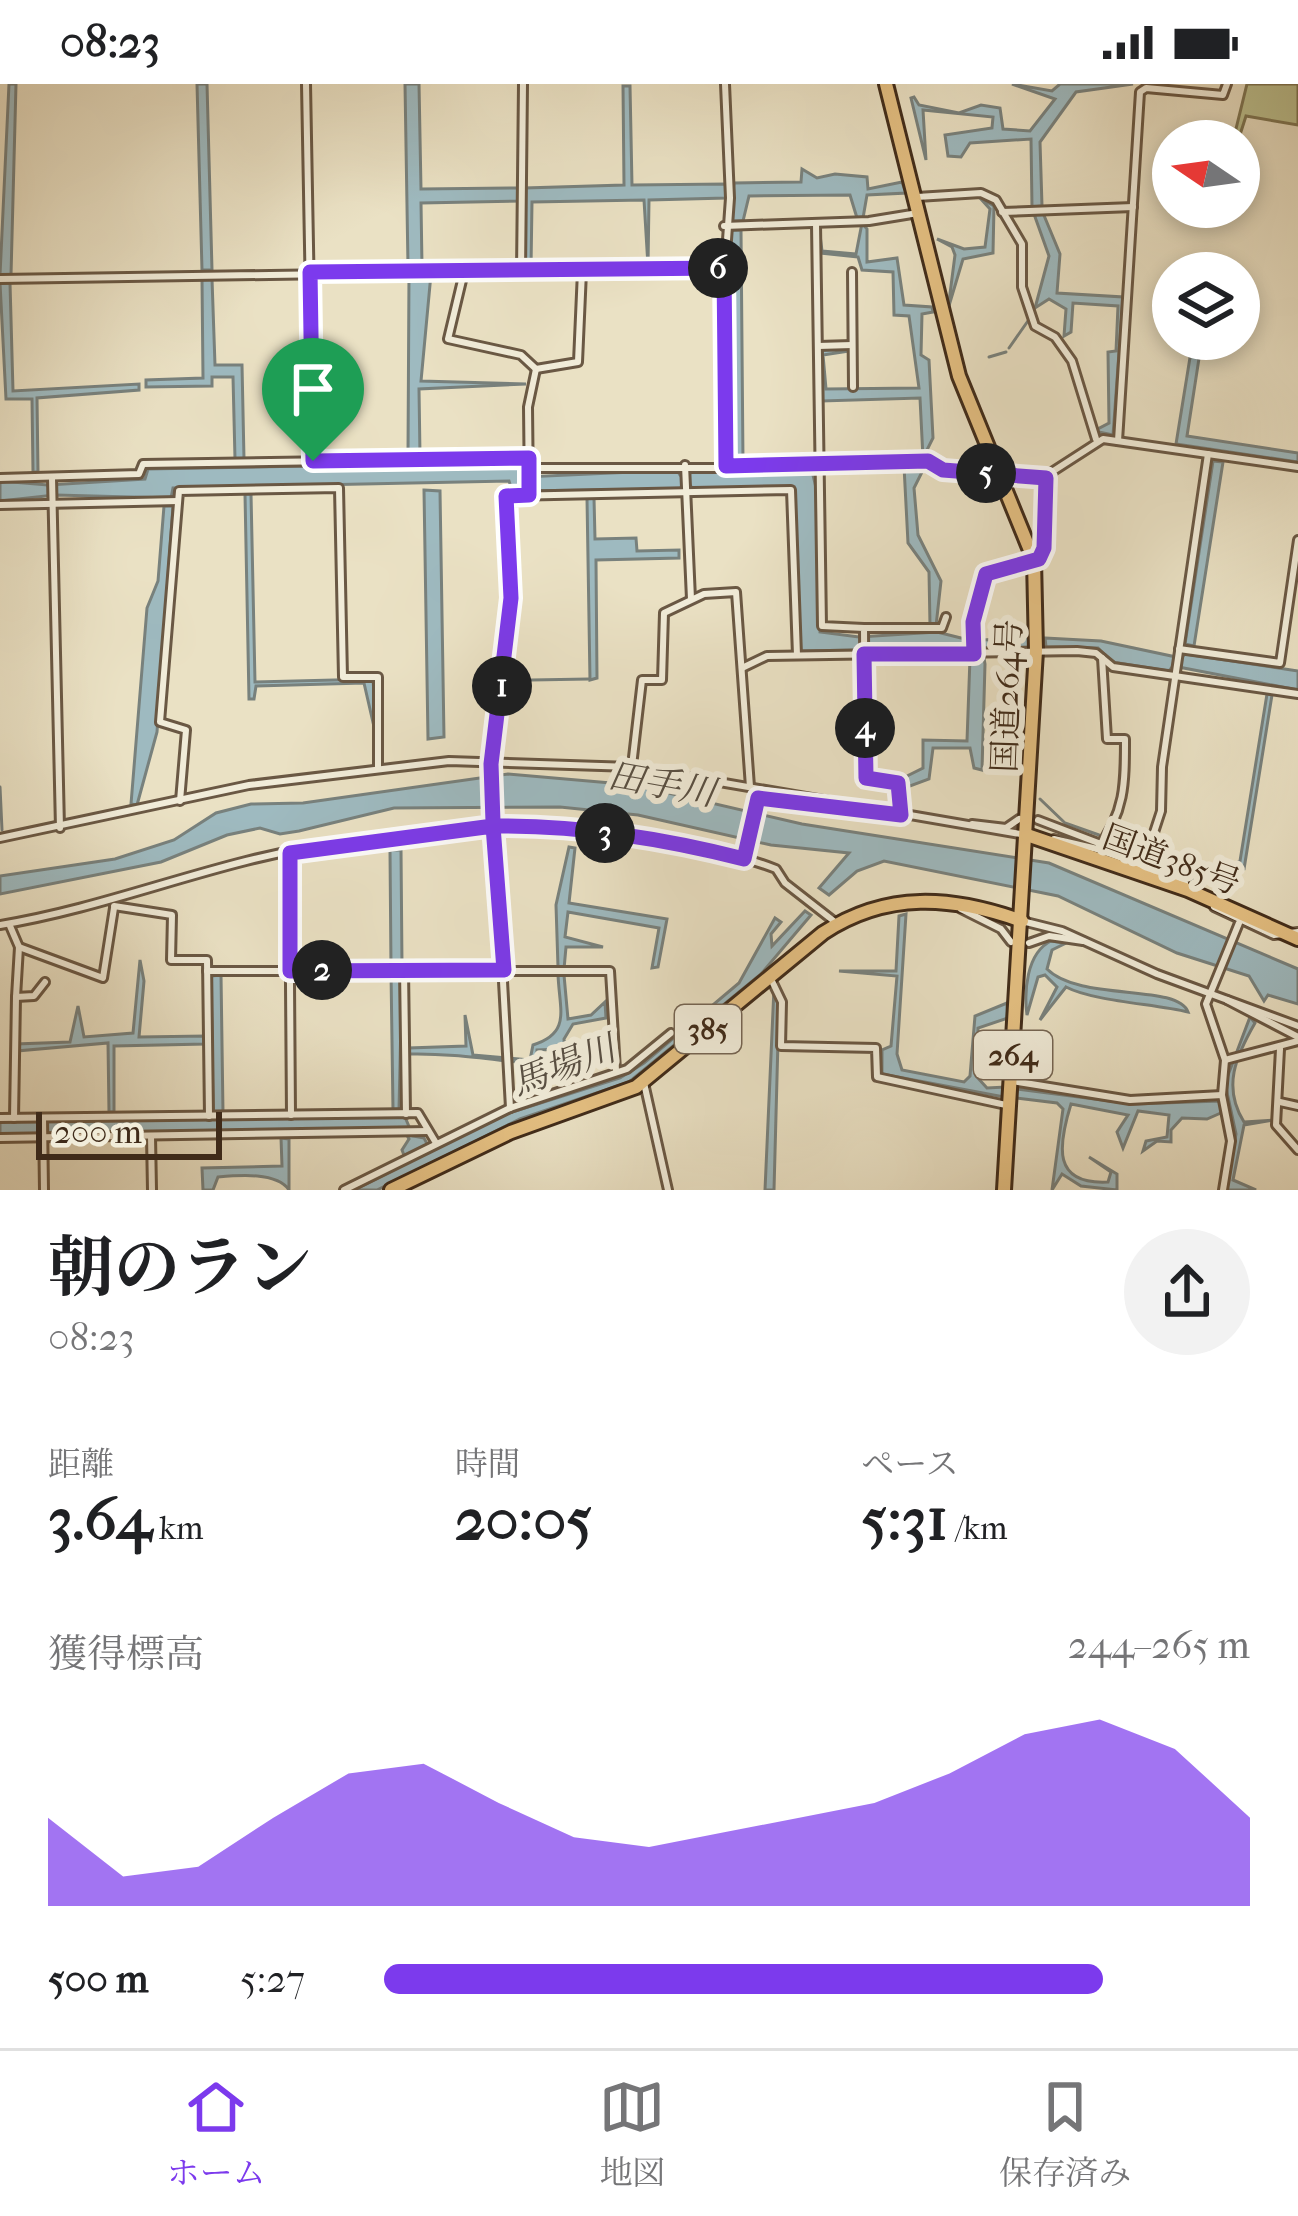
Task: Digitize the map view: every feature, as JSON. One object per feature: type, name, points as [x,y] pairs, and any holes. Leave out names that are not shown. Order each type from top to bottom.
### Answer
[{"type":"highway","name":"国道264号","points":[[886,84],[952,353],[1034,560],[1036,651],[1004,1190]]},
{"type":"highway","name":"国道385号","points":[[1027,839],[1049,840],[1124,872],[1189,890],[1296,936]]},
{"type":"highway","name":"385","points":[[391,1190],[511,1132],[638,1083],[837,924],[902,901],[956,902],[1022,915]]},
{"type":"street","points":[[306,84],[313,461]]},
{"type":"street","points":[[521,272],[523,84]]},
{"type":"street","points":[[725,84],[730,198],[724,226],[726,466]]},
{"type":"street","points":[[1118,441],[1142,88],[1223,95],[1227,84]]},
{"type":"street","points":[[917,197],[981,193],[996,200],[1024,253],[1022,287],[1036,326],[1055,337],[1072,361],[1096,440]]},
{"type":"street","points":[[1002,212],[1133,208]]},
{"type":"street","points":[[724,226],[816,224],[921,212]]},
{"type":"street","points":[[816,224],[822,626],[864,631],[942,628],[946,617]]},
{"type":"street","points":[[0,279],[724,268]]},
{"type":"street","points":[[536,369],[578,362],[582,271]]},
{"type":"street","points":[[464,272],[448,339],[520,355],[536,369]]},
{"type":"street","points":[[852,272],[853,387]]},
{"type":"street","points":[[818,346],[852,345]]},
{"type":"street","points":[[529,492],[536,369]]},
{"type":"street","points":[[529,472],[820,468],[928,461],[943,470],[1046,478],[1096,440],[1298,466]]},
{"type":"street","points":[[1143,866],[1160,811],[1175,672],[1208,454]]},
{"type":"street","points":[[0,478],[139,474],[142,464],[529,458]]},
{"type":"street","points":[[632,767],[642,680],[662,680],[664,614],[669,607],[688,607],[691,598],[685,469]]},
{"type":"street","points":[[974,652],[979,586],[986,574],[1034,560],[1044,548],[1046,478]]},
{"type":"street","points":[[52,480],[60,828]]},
{"type":"street","points":[[180,801],[185,730],[160,722],[178,491],[339,488],[343,677],[378,677],[378,767]]},
{"type":"street","points":[[510,1108],[491,766],[511,598],[506,496],[686,489],[793,491],[797,656]]},
{"type":"street","points":[[0,505],[178,500]]},
{"type":"street","points":[[1178,653],[1280,663],[1298,540]]},
{"type":"street","points":[[691,598],[738,594],[750,787]]},
{"type":"street","points":[[864,631],[866,778],[898,783],[901,815]]},
{"type":"street","points":[[742,668],[767,656],[1096,652],[1113,667],[1175,672],[1298,694]]},
{"type":"street","points":[[1099,847],[1126,792],[1125,739],[1107,739],[1102,658]]},
{"type":"street","points":[[0,838],[248,784],[378,767],[632,767],[965,824],[1006,828],[1018,819]]},
{"type":"street","points":[[744,857],[757,800],[824,802]]},
{"type":"street","points":[[1038,820],[1185,883],[1189,890]]},
{"type":"street","points":[[2,924],[112,905],[290,853],[493,824],[659,840],[744,857],[776,869],[785,884],[837,924]]},
{"type":"street","points":[[965,824],[1027,839]]},
{"type":"street","points":[[1049,840],[1099,847]]},
{"type":"street","points":[[290,853],[291,1115]]},
{"type":"street","points":[[1204,897],[1238,926],[1296,936]]},
{"type":"street","points":[[956,902],[1001,929],[1011,942]]},
{"type":"street","points":[[19,947],[103,978],[115,929],[112,905]]},
{"type":"street","points":[[112,905],[172,915],[171,960],[207,960],[209,1116]]},
{"type":"street","points":[[1022,915],[1210,988],[1298,1039]]},
{"type":"street","points":[[2,924],[14,927],[19,947],[14,1118]]},
{"type":"street","points":[[1223,1190],[1231,1141],[1222,1095],[1231,1058],[1208,1010],[1210,988],[1238,926]]},
{"type":"street","points":[[1029,944],[1049,936],[1084,941]]},
{"type":"street","points":[[404,969],[406,1114]]},
{"type":"street","points":[[207,971],[610,971],[616,1070]]},
{"type":"street","points":[[770,978],[779,987],[782,1002],[781,1046],[876,1048],[877,1077],[986,1097],[1010,1106]]},
{"type":"street","points":[[16,997],[34,996],[45,982]]},
{"type":"street","points":[[1219,994],[1298,1026]]},
{"type":"street","points":[[344,1190],[510,1108],[627,1070],[671,1034]]},
{"type":"street","points":[[1231,1058],[1280,1049],[1298,1039]]},
{"type":"street","points":[[1280,1049],[1279,1133],[1298,1150]]},
{"type":"street","points":[[627,1070],[638,1083],[668,1190]]},
{"type":"street","points":[[1012,1081],[1130,1100],[1222,1095]]},
{"type":"street","points":[[1280,1102],[1298,1106]]},
{"type":"street","points":[[0,1138],[43,1127],[209,1116],[406,1114],[423,1116],[433,1145]]},
{"type":"street","points":[[0,1118],[43,1127],[151,1136],[430,1131]]},
{"type":"street","points":[[43,1127],[44,1190]]},
{"type":"street","points":[[151,1136],[152,1190]]},
{"type":"green space","points":[[1247,84],[1298,84],[1298,125],[1246,116],[1238,120]]},
{"type":"water","points":[[9,84],[16,84],[11,275],[0,275]]},
{"type":"water","points":[[197,84],[207,84],[212,270],[202,270]]},
{"type":"water","points":[[405,84],[419,84],[421,189],[520,188],[520,201],[421,203],[422,265],[408,266]]},
{"type":"water","points":[[1012,84],[1052,91],[1060,84],[1133,84],[1076,92],[1040,142],[1042,206],[1032,207],[1031,139],[970,143],[961,157],[948,156],[945,135],[992,128],[993,117],[923,110],[926,160],[911,98],[919,105],[959,113],[981,105],[1000,108],[1003,129],[1030,131],[1055,99]]},
{"type":"water","points":[[623,86],[630,86],[632,185],[726,184],[726,198],[649,200],[648,266],[644,200],[532,202],[531,268],[524,269],[525,188],[624,185]]},
{"type":"water","points":[[802,169],[817,178],[835,174],[867,177],[868,189],[902,182],[906,193],[867,195],[863,218],[857,218],[850,195],[749,196],[743,221],[729,221],[734,183],[801,182]]},
{"type":"water","points":[[980,198],[994,206],[993,253],[963,259],[948,309],[955,255],[952,247],[937,239],[964,249],[985,247],[990,209]]},
{"type":"water","points":[[1043,213],[1060,254],[1057,293],[1123,297],[1113,435],[1094,431],[1109,423],[1108,352],[1116,351],[1118,306],[1073,303],[1071,332],[1064,336],[1066,309],[1049,299],[1035,308],[1049,256],[1034,214]]},
{"type":"water","points":[[862,223],[867,229],[867,262],[897,258],[904,305],[932,307],[933,312],[922,314],[921,355],[929,360],[933,438],[923,458],[920,398],[822,401],[823,349],[849,351],[823,355],[826,389],[919,388],[909,316],[894,315],[893,272],[862,270],[858,257],[819,253],[819,227],[822,251],[856,254]]},
{"type":"water","points":[[729,230],[741,230],[743,462],[730,462]]},
{"type":"water","points":[[409,274],[431,274],[421,381],[526,384],[419,389],[420,455],[408,455]]},
{"type":"water","points":[[202,279],[212,279],[215,365],[242,365],[244,459],[235,459],[233,377],[212,377],[212,386],[146,387],[146,380],[203,378]]},
{"type":"water","points":[[0,283],[10,283],[13,391],[139,384],[139,390],[37,398],[38,472],[33,472],[32,399],[6,399]]},
{"type":"water","points":[[1190,360],[1199,360],[1187,436],[1298,453],[1298,462],[1176,444]]},
{"type":"water","points":[[1213,461],[1223,462],[1194,646],[1185,644]]},
{"type":"water","points":[[522,462],[525,477],[677,470],[680,475],[708,469],[812,471],[817,492],[820,632],[859,637],[937,632],[973,641],[1029,636],[1029,647],[800,651],[794,487],[693,489],[689,484],[678,489],[512,491],[509,481],[173,488],[171,498],[55,495],[0,501],[0,481],[48,485],[145,479],[148,469]]},
{"type":"water","points":[[926,464],[914,488],[918,535],[941,581],[936,626],[930,625],[929,572],[908,543],[904,466]]},
{"type":"water","points":[[424,490],[440,491],[444,737],[428,739]]},
{"type":"water","points":[[245,494],[251,494],[255,682],[373,679],[377,740],[364,683],[256,686],[254,699],[249,699]]},
{"type":"water","points":[[587,498],[594,498],[595,539],[636,538],[637,551],[679,550],[679,558],[596,560],[597,678],[590,680]]},
{"type":"water","points":[[164,506],[173,506],[157,732],[137,805],[131,804],[147,608],[158,581]]},
{"type":"water","points":[[1045,638],[1101,641],[1181,658],[1185,654],[1298,671],[1298,690],[1173,666],[1169,671],[1112,662],[1098,648],[1046,647]]},
{"type":"water","points":[[970,658],[984,658],[985,664],[982,770],[974,768],[970,748],[933,748],[929,779],[902,789],[907,776],[923,768],[923,740],[967,741]]},
{"type":"water","points":[[1267,694],[1272,695],[1244,869],[1195,884],[1191,879],[1199,881],[1240,861]]},
{"type":"water","points":[[508,774],[634,785],[802,824],[1049,863],[1298,969],[1298,1004],[1268,995],[1264,1001],[1249,976],[1177,953],[1058,896],[884,861],[857,871],[829,895],[819,888],[849,853],[771,845],[638,815],[560,807],[394,808],[280,834],[260,828],[227,835],[161,862],[0,894],[0,876],[115,859],[174,840],[216,813],[251,804],[303,803]]},
{"type":"water","points":[[569,847],[575,848],[569,903],[667,919],[658,967],[652,968],[659,928],[568,912],[565,937],[603,947],[566,947],[564,969],[558,967],[556,905]]},
{"type":"water","points":[[390,850],[401,850],[402,965],[391,967]]},
{"type":"water","points":[[805,911],[811,915],[761,974],[629,1082],[520,1119],[377,1190],[354,1190],[407,1163],[402,1150],[409,1139],[404,1130],[47,1135],[40,1130],[39,1135],[0,1135],[0,1121],[39,1121],[46,1126],[47,1120],[405,1117],[413,1136],[424,1138],[431,1151],[509,1113],[620,1078],[644,1063],[739,983],[775,918],[781,922],[771,934],[772,946]]},
{"type":"water","points":[[906,914],[897,1054],[902,1070],[964,1082],[970,1076],[975,1016],[1007,1003],[1008,1018],[978,1028],[976,1076],[987,1088],[1005,1087],[1004,1097],[882,1074],[882,1050],[891,1046],[897,976],[839,971],[896,971],[899,916]]},
{"type":"water","points":[[1051,941],[1066,943],[1052,950],[1047,969],[1062,979],[1166,998],[1188,1012],[1066,987],[1040,1020],[1057,987],[1045,975],[1038,977],[1027,1015],[1032,964]]},
{"type":"water","points":[[140,960],[144,981],[139,1037],[205,1036],[205,1044],[114,1046],[114,1112],[109,1112],[108,1043],[16,1051],[16,1044],[70,1042],[78,1006],[84,1037],[133,1033]]},
{"type":"water","points":[[391,972],[402,973],[399,1110],[393,1110]]},
{"type":"water","points":[[558,974],[564,975],[568,1019],[591,1015],[605,1002],[606,1018],[573,1024],[564,1039],[565,1049],[537,1050],[536,1064],[409,1054],[409,1048],[466,1046],[465,1015],[473,1055],[530,1060],[533,1045],[554,1034],[558,1026]]},
{"type":"water","points":[[221,975],[223,1113],[213,1113],[211,976]]},
{"type":"water","points":[[774,988],[779,1003],[774,1190],[765,1190]]},
{"type":"water","points":[[1250,1017],[1255,1023],[1234,1072],[1237,1109],[1244,1122],[1274,1120],[1244,1125],[1233,1180],[1256,1190],[1226,1190],[1236,1134],[1225,1083]]},
{"type":"water","points":[[1017,1089],[1133,1104],[1220,1101],[1223,1112],[1207,1119],[1182,1118],[1171,1130],[1171,1142],[1157,1141],[1143,1151],[1146,1141],[1167,1137],[1169,1115],[1138,1111],[1123,1148],[1117,1132],[1128,1115],[1071,1104],[1062,1148],[1068,1170],[1090,1181],[1108,1182],[1111,1172],[1089,1157],[1117,1174],[1117,1190],[1081,1186],[1062,1174],[1052,1190],[1063,1109],[1057,1103],[1016,1098]]},
{"type":"water","points":[[281,1138],[289,1139],[289,1190],[276,1180],[247,1175],[218,1177],[213,1190],[203,1190],[202,1168],[282,1166]]},
{"type":"waterway","points":[[1009,348],[1030,318]]},
{"type":"waterway","points":[[989,357],[1006,352]]},
{"type":"waterway","points":[[531,680],[589,679]]},
{"type":"waterway","points":[[0,787],[2,830]]},
{"type":"waterway","points":[[1040,799],[1065,823],[1099,835]]},
{"type":"route","points":[[313,461],[310,272],[724,268],[726,466],[820,468],[928,461],[943,470],[1046,478],[1044,548],[1039,559],[986,574],[979,586],[973,622],[974,654],[864,654],[866,778],[898,783],[901,815],[824,802],[820,806],[758,798],[744,859],[680,842],[522,826],[493,826],[290,853],[290,971],[504,970],[493,826],[491,764],[511,598],[506,496],[529,495],[529,458],[313,461]]},
{"type":"water label","name":"田手川","points":[[662,783]]},
{"type":"water label","name":"馬場川","points":[[563,1065]]}]
